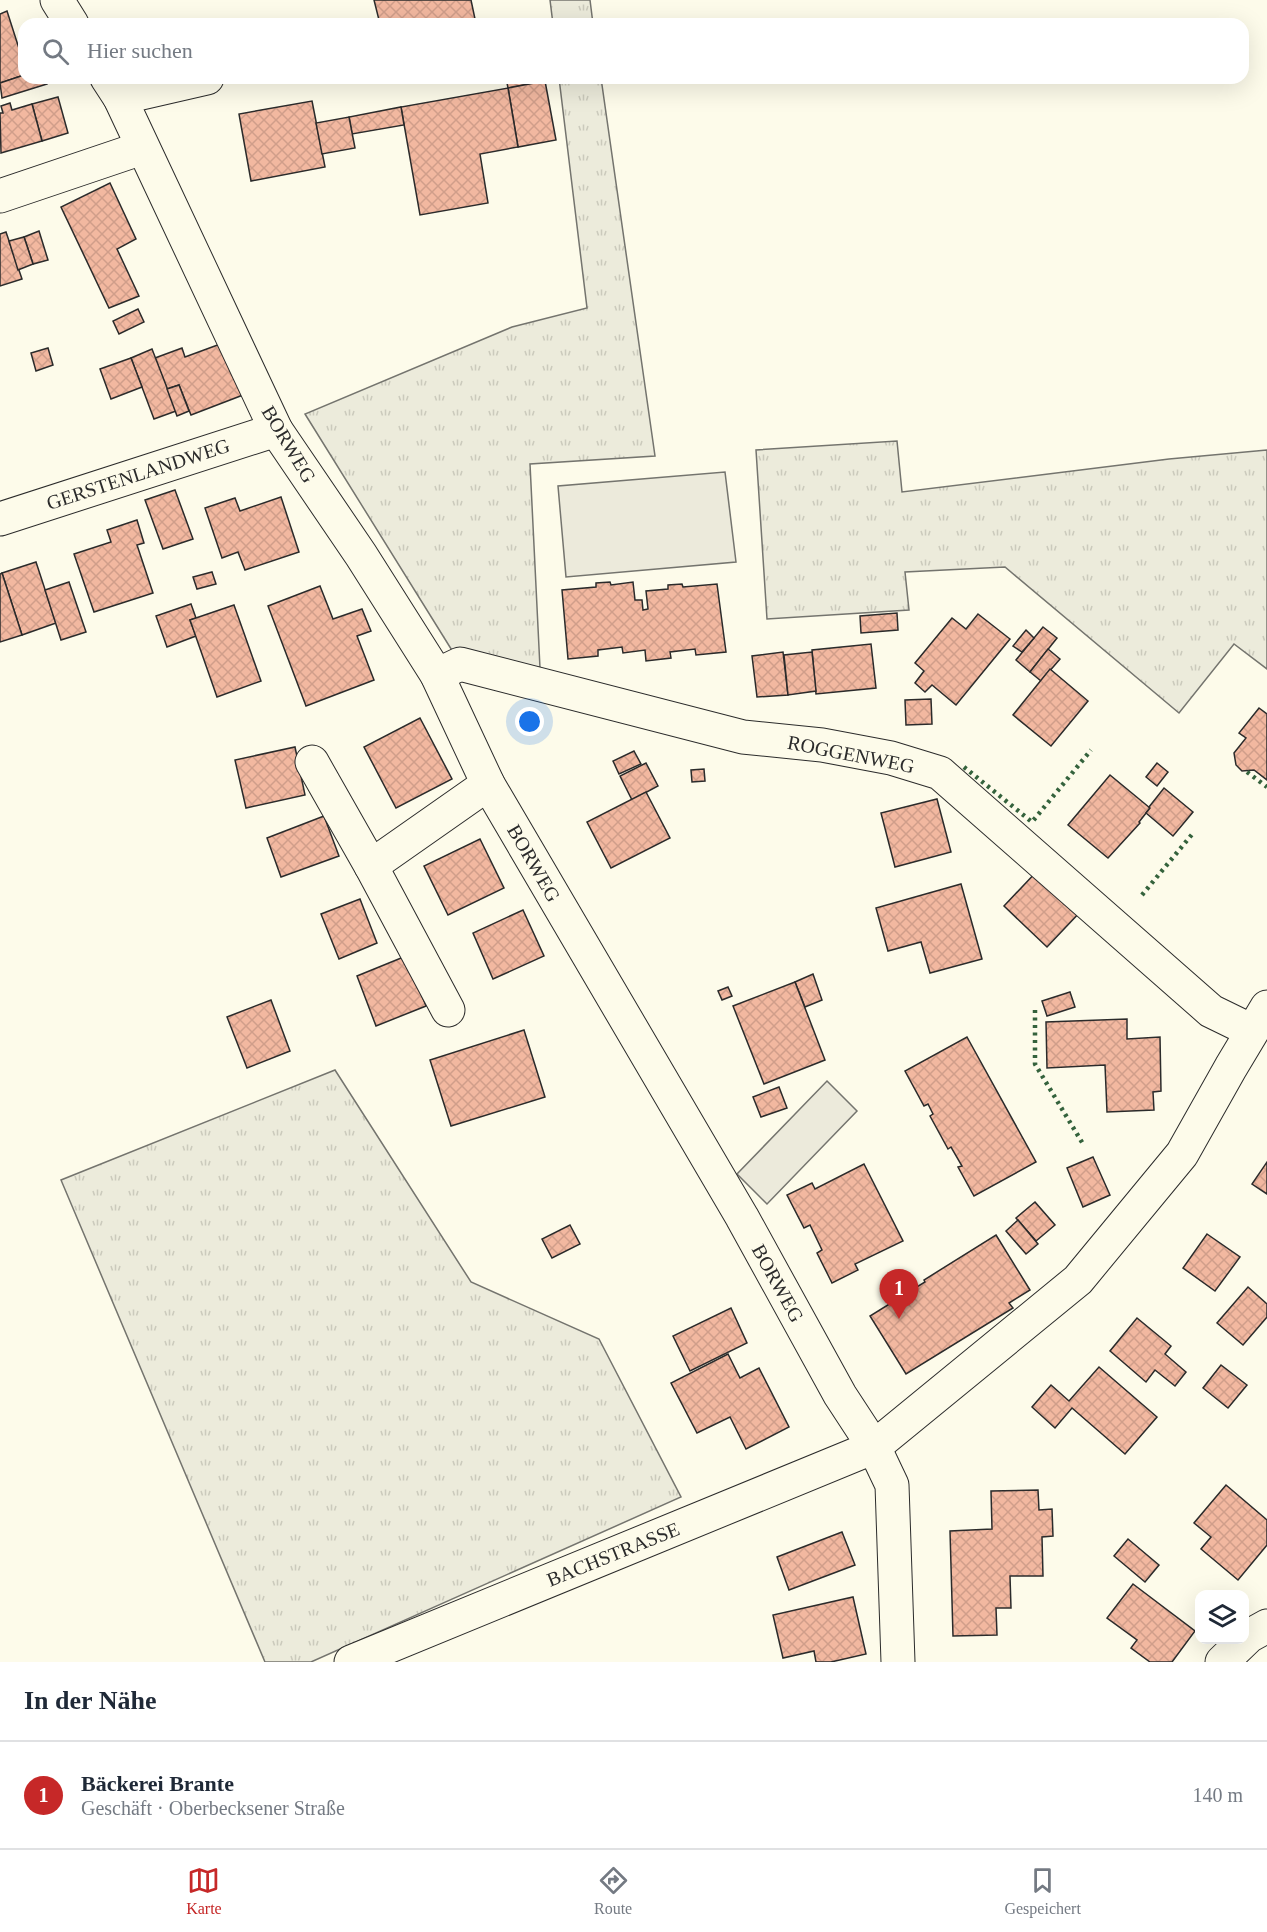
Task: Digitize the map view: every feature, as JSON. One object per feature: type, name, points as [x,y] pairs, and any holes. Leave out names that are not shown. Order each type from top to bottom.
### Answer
[{"type":"street","points":[[57,0],[68,18]]},
{"type":"street","points":[[113,88],[151,84]]},
{"type":"street","name":"BORWEG","points":[[113,88],[276,430],[361,555],[437,675],[488,784],[742,1217],[840,1395],[874,1447],[892,1485],[898,1662]]},
{"type":"street","points":[[0,196],[142,148]]},
{"type":"street","name":"GERSTENLANDWEG","points":[[0,519],[276,430]]},
{"type":"street","name":"ROGGENWEG","points":[[437,675],[460,664],[743,737],[822,745],[891,758],[940,773],[1211,1011],[1260,1019]]},
{"type":"street","points":[[312,762],[448,1010]]},
{"type":"street","points":[[371,866],[488,784]]},
{"type":"street","name":"BACHSTRASSE","points":[[351,1662],[874,1447],[1078,1280],[1182,1154],[1260,1019]]},
{"type":"street","points":[[1222,1662],[1249,1636],[1267,1626]]},
{"type":"green space","points":[[550,0],[590,0],[592,18],[552,18]]},
{"type":"green space","points":[[560,84],[602,84],[655,456],[530,464],[540,668],[453,652],[305,414],[512,327],[587,308]]},
{"type":"green space","points":[[897,441],[902,492],[1169,459],[1267,450],[1267,669],[1234,644],[1179,713],[1005,567],[905,572],[909,610],[767,619],[756,450]]},
{"type":"green space","points":[[335,1070],[471,1282],[599,1339],[681,1497],[311,1662],[265,1662],[61,1180]]},
{"type":"shaded area","points":[[725,472],[736,562],[566,577],[558,486]]},
{"type":"shaded area","points":[[827,1081],[857,1111],[767,1204],[737,1174]]},
{"type":"building","points":[[374,0],[471,0],[475,18],[378,18]]},
{"type":"building","points":[[7,11],[18,45],[18,77],[0,83],[0,14]]},
{"type":"building","points":[[18,77],[18,84],[47,84],[2,98],[0,83]]},
{"type":"building","points":[[507,84],[529,84],[508,88]]},
{"type":"building","points":[[546,84],[556,140],[518,147],[508,88]]},
{"type":"building","points":[[508,88],[518,147],[480,154],[488,203],[420,215],[401,107]]},
{"type":"building","points":[[58,97],[68,133],[42,141],[32,104]]},
{"type":"building","points":[[312,101],[325,167],[251,181],[239,114]]},
{"type":"building","points":[[10,103],[12,110],[32,104],[42,141],[1,153],[0,113],[3,113],[1,106]]},
{"type":"building","points":[[401,107],[404,125],[352,134],[349,117]]},
{"type":"building","points":[[349,117],[355,148],[322,154],[316,123]]},
{"type":"building","points":[[110,183],[136,239],[117,249],[139,296],[109,308],[61,207]]},
{"type":"building","points":[[39,231],[48,260],[33,264],[24,237]]},
{"type":"building","points":[[6,232],[22,279],[0,286],[0,234]]},
{"type":"building","points":[[24,237],[33,264],[18,270],[9,241]]},
{"type":"building","points":[[138,309],[144,322],[119,334],[113,321]]},
{"type":"building","points":[[223,343],[243,395],[191,415],[179,385],[167,389],[155,358],[182,348],[185,357]]},
{"type":"building","points":[[48,348],[53,365],[36,371],[31,353]]},
{"type":"building","points":[[152,349],[176,411],[154,419],[131,358]]},
{"type":"building","points":[[131,358],[142,387],[111,399],[100,369]]},
{"type":"building","points":[[179,385],[189,411],[177,416],[167,389]]},
{"type":"building","points":[[175,490],[193,539],[163,549],[145,500]]},
{"type":"building","points":[[281,497],[299,552],[245,570],[238,552],[222,558],[205,508],[235,498],[240,511]]},
{"type":"building","points":[[137,520],[144,543],[137,545],[153,593],[94,612],[74,554],[111,542],[107,530]]},
{"type":"building","points":[[36,562],[56,623],[22,635],[2,573]]},
{"type":"building","points":[[212,572],[216,584],[197,589],[193,577]]},
{"type":"building","points":[[2,573],[22,635],[0,642],[0,574]]},
{"type":"building","points":[[69,582],[86,632],[61,640],[45,590]]},
{"type":"building","points":[[610,582],[611,585],[633,582],[635,600],[642,600],[643,610],[648,609],[646,591],[668,589],[668,585],[682,584],[683,587],[717,584],[726,652],[696,655],[695,649],[670,652],[671,658],[646,661],[645,650],[623,653],[622,647],[598,650],[598,656],[568,659],[562,590],[596,587],[596,583]]},
{"type":"building","points":[[320,586],[333,619],[362,609],[371,631],[357,636],[374,680],[306,706],[268,606]]},
{"type":"building","points":[[191,604],[196,618],[190,620],[196,636],[167,647],[156,616]]},
{"type":"building","points":[[234,605],[261,681],[217,697],[190,620]]},
{"type":"building","points":[[897,613],[898,630],[861,633],[860,616]]},
{"type":"building","points":[[978,614],[1010,639],[956,705],[932,685],[925,692],[915,683],[924,671],[915,663],[952,618],[966,629]]},
{"type":"building","points":[[1043,627],[1057,638],[1030,672],[1016,660]]},
{"type":"building","points":[[1026,630],[1034,638],[1022,652],[1013,646]]},
{"type":"building","points":[[871,644],[876,688],[816,694],[812,650]]},
{"type":"building","points":[[1048,649],[1060,659],[1041,681],[1030,672]]},
{"type":"building","points":[[783,652],[788,695],[757,697],[752,656]]},
{"type":"building","points":[[812,652],[816,691],[788,695],[784,655]]},
{"type":"building","points":[[1050,669],[1088,701],[1051,746],[1013,715]]},
{"type":"building","points":[[931,699],[932,724],[906,725],[905,700]]},
{"type":"building","points":[[1259,708],[1267,714],[1267,780],[1254,770],[1242,771],[1236,765],[1234,753],[1246,738],[1239,733]]},
{"type":"building","points":[[420,718],[452,779],[396,808],[364,747]]},
{"type":"building","points":[[295,747],[305,795],[246,808],[235,760]]},
{"type":"building","points":[[634,751],[641,764],[619,774],[613,761]]},
{"type":"building","points":[[646,763],[658,786],[632,800],[620,776]]},
{"type":"building","points":[[1157,763],[1168,772],[1157,786],[1146,777]]},
{"type":"building","points":[[704,769],[705,781],[692,782],[691,770]]},
{"type":"building","points":[[1110,775],[1150,808],[1140,823],[1108,858],[1068,825]]},
{"type":"building","points":[[1164,788],[1193,812],[1173,836],[1146,813]]},
{"type":"building","points":[[646,792],[670,838],[611,868],[587,822]]},
{"type":"building","points":[[937,799],[951,852],[895,867],[881,813]]},
{"type":"building","points":[[324,816],[339,856],[281,877],[267,838]]},
{"type":"building","points":[[480,839],[504,888],[448,915],[424,866]]},
{"type":"building","points":[[1039,869],[1082,910],[1047,947],[1004,906]]},
{"type":"building","points":[[961,884],[982,959],[930,973],[921,942],[888,951],[876,908]]},
{"type":"building","points":[[360,899],[377,943],[339,959],[321,914]]},
{"type":"building","points":[[523,910],[544,956],[493,979],[473,933]]},
{"type":"building","points":[[406,956],[426,1006],[376,1026],[357,976]]},
{"type":"building","points":[[813,974],[822,1000],[805,1007],[795,982]]},
{"type":"building","points":[[795,982],[825,1060],[764,1084],[733,1006]]},
{"type":"building","points":[[728,987],[732,996],[722,1000],[718,991]]},
{"type":"building","points":[[1070,992],[1075,1007],[1047,1016],[1042,1001]]},
{"type":"building","points":[[271,1000],[290,1051],[247,1068],[227,1017]]},
{"type":"building","points":[[1127,1019],[1127,1039],[1160,1037],[1161,1091],[1153,1092],[1154,1110],[1107,1112],[1105,1065],[1047,1068],[1046,1022]]},
{"type":"building","points":[[524,1030],[545,1097],[451,1126],[430,1060]]},
{"type":"building","points":[[967,1037],[1036,1162],[974,1196],[958,1167],[962,1166],[951,1147],[948,1149],[930,1116],[933,1114],[928,1104],[924,1106],[905,1071]]},
{"type":"building","points":[[779,1087],[787,1108],[761,1117],[753,1097]]},
{"type":"building","points":[[1093,1157],[1110,1195],[1083,1207],[1067,1168]]},
{"type":"building","points":[[1267,1162],[1267,1194],[1252,1184]]},
{"type":"building","points":[[864,1164],[903,1241],[855,1264],[858,1270],[832,1283],[817,1253],[822,1250],[810,1225],[804,1228],[787,1195],[812,1183],[815,1189]]},
{"type":"building","points":[[1035,1202],[1055,1225],[1036,1241],[1016,1218]]},
{"type":"building","points":[[1018,1220],[1038,1244],[1026,1254],[1006,1231]]},
{"type":"building","points":[[570,1225],[580,1244],[552,1258],[542,1239]]},
{"type":"building","points":[[1207,1234],[1240,1257],[1215,1291],[1183,1268]]},
{"type":"building","points":[[996,1235],[1030,1290],[1009,1303],[1013,1308],[906,1374],[870,1316]]},
{"type":"building","points":[[1248,1287],[1267,1304],[1267,1317],[1243,1345],[1217,1323]]},
{"type":"building","points":[[731,1308],[747,1343],[690,1371],[673,1336]]},
{"type":"building","points":[[1137,1318],[1171,1346],[1165,1354],[1186,1372],[1175,1386],[1155,1370],[1146,1382],[1110,1351]]},
{"type":"building","points":[[728,1354],[740,1378],[759,1368],[789,1427],[746,1449],[730,1417],[697,1433],[671,1383]]},
{"type":"building","points":[[1221,1365],[1247,1385],[1228,1408],[1203,1388]]},
{"type":"building","points":[[1099,1367],[1157,1417],[1125,1454],[1072,1408],[1055,1428],[1032,1407],[1051,1385],[1069,1401]]},
{"type":"building","points":[[1226,1485],[1267,1520],[1267,1545],[1238,1580],[1201,1549],[1211,1537],[1194,1523]]},
{"type":"building","points":[[1038,1490],[1039,1510],[1052,1509],[1053,1536],[1042,1537],[1043,1576],[1010,1576],[1011,1608],[996,1608],[997,1635],[953,1636],[950,1531],[992,1529],[991,1491]]},
{"type":"building","points":[[842,1532],[855,1565],[789,1590],[777,1557]]},
{"type":"building","points":[[1128,1539],[1159,1565],[1145,1582],[1114,1556]]},
{"type":"building","points":[[1133,1584],[1195,1631],[1172,1662],[1150,1662],[1131,1648],[1137,1640],[1107,1618]]},
{"type":"building","points":[[853,1597],[866,1654],[831,1662],[816,1662],[814,1651],[783,1658],[773,1615]]},
{"type":"hedge","points":[[964,767],[1032,822],[1091,750]]},
{"type":"hedge","points":[[1247,772],[1267,787]]},
{"type":"hedge","points":[[1142,895],[1194,832]]},
{"type":"hedge","points":[[1035,1010],[1035,1064],[1083,1144]]},
{"type":"place","name":"Bäckerei Brante","points":[[899,1319]]}]
